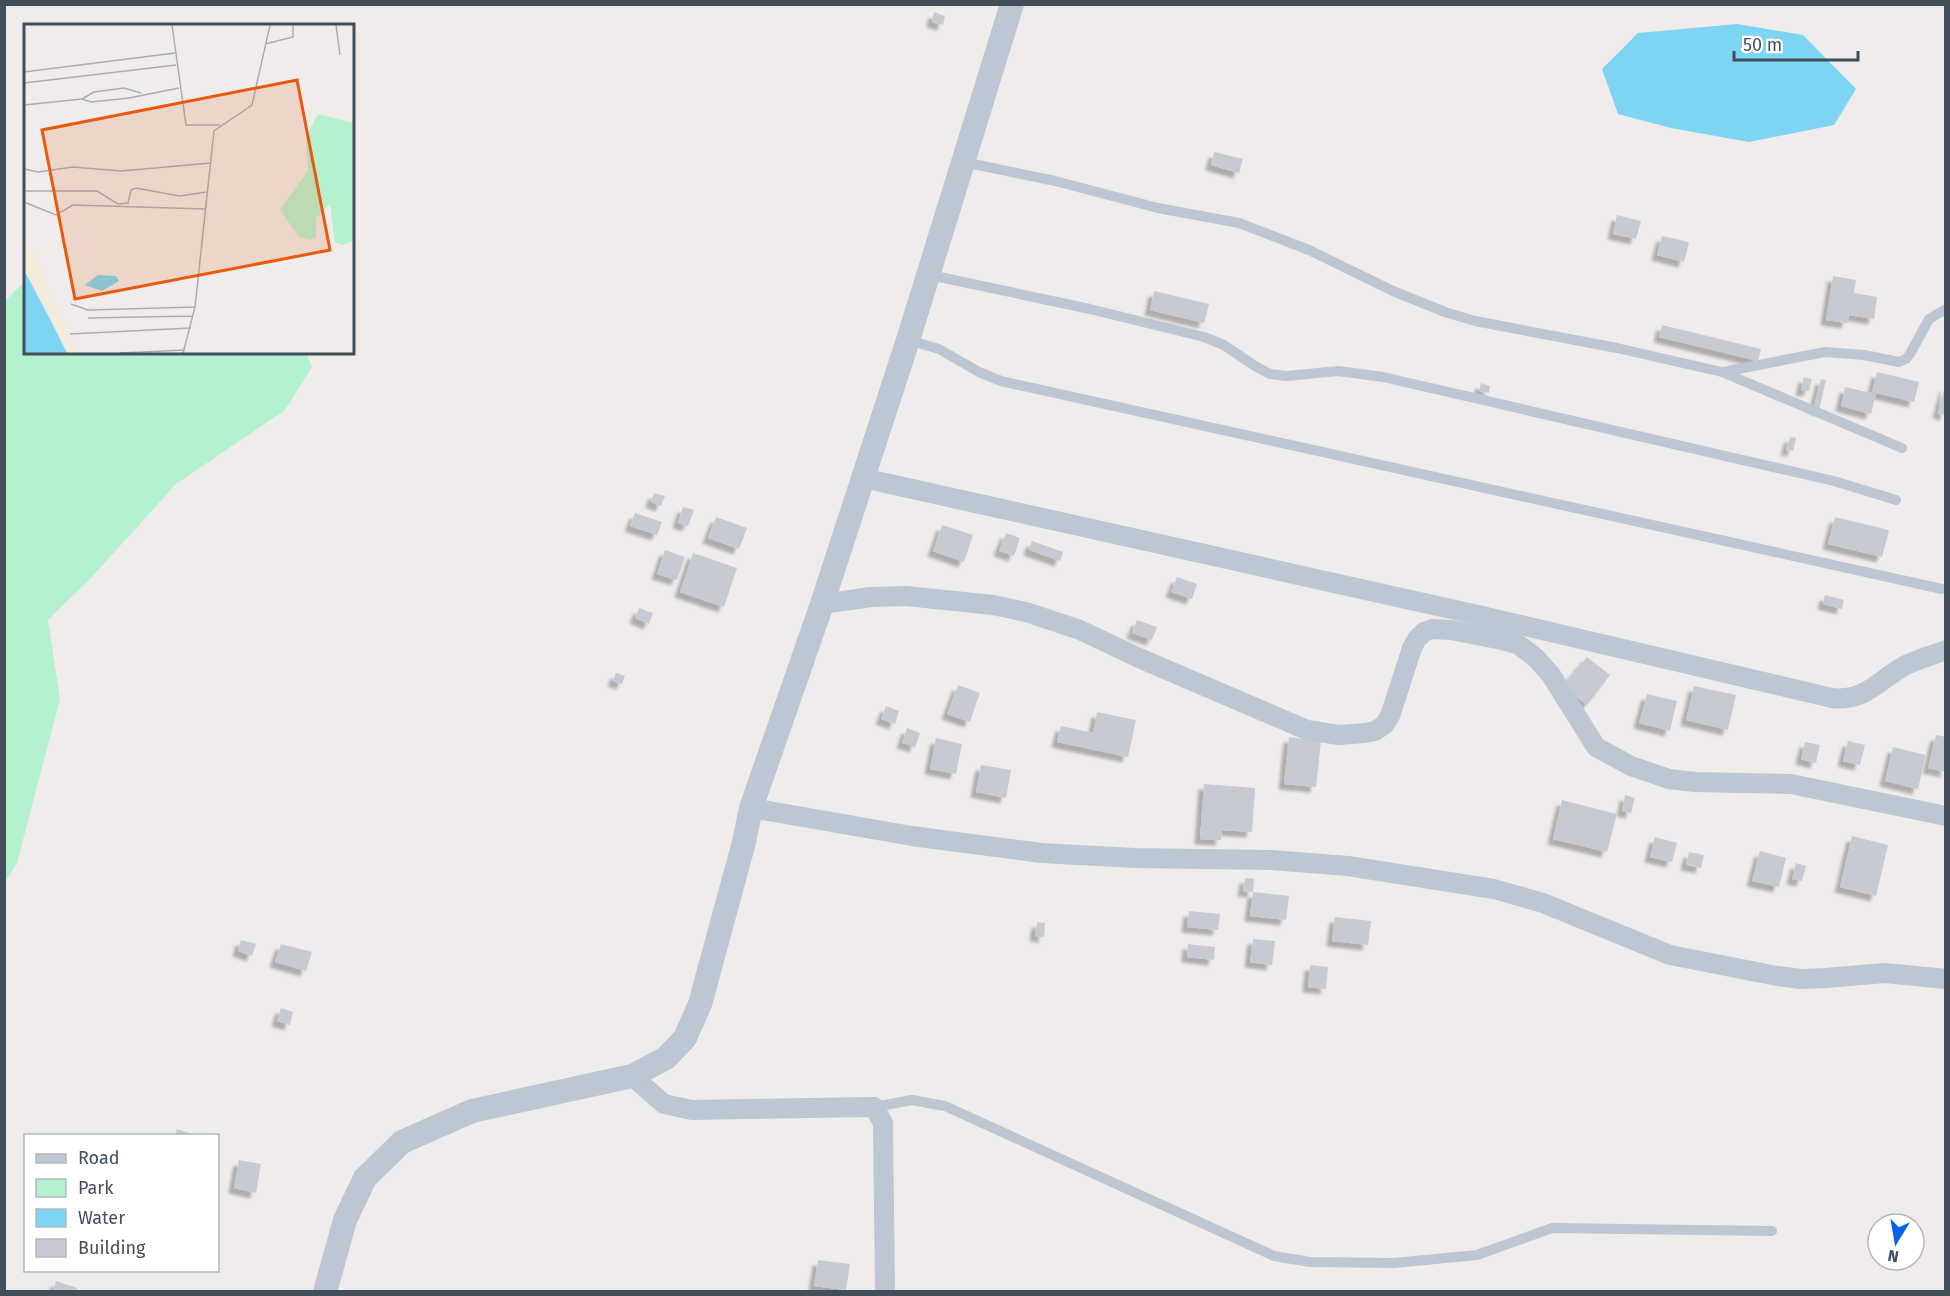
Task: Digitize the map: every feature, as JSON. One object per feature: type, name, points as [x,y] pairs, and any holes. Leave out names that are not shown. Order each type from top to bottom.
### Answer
[{"type":"street","points":[[325,1292],[345,1220],[364,1178],[402,1142],[472,1111],[632,1076],[666,1058],[685,1038],[700,1004],[751,808],[822,604],[930,275],[1012,4]]},
{"type":"street","points":[[863,478],[1478,615],[1832,698],[1843,699],[1867,693],[1906,666],[1946,650]]},
{"type":"street","points":[[822,604],[871,597],[906,596],[993,605],[1026,612],[1080,630],[1139,658],[1307,730],[1339,735],[1375,731],[1384,724],[1390,716],[1412,648],[1424,632],[1432,629],[1451,630],[1519,645],[1536,658],[1551,675],[1596,747],[1631,766],[1670,779],[1695,782],[1791,784],[1946,816]]},
{"type":"street","points":[[751,808],[912,836],[1041,854],[1270,860],[1359,868],[1494,890],[1543,903],[1670,955],[1777,976],[1801,979],[1885,973],[1946,979]]},
{"type":"street","points":[[632,1076],[664,1104],[692,1110],[874,1107],[883,1123],[885,1292]]},
{"type":"lane","points":[[964,162],[1055,181],[1158,208],[1239,223],[1299,246],[1403,295],[1445,312],[1475,321],[1617,348],[1722,372],[1902,448]]},
{"type":"lane","points":[[930,275],[1090,309],[1204,338],[1224,345],[1270,374],[1287,376],[1338,370],[1373,375],[1834,481],[1896,500]]},
{"type":"lane","points":[[1722,372],[1825,352],[1864,355],[1899,362],[1910,354],[1929,319],[1946,309]]},
{"type":"lane","points":[[908,340],[939,349],[979,372],[1001,381],[1942,590]]},
{"type":"lane","points":[[874,1107],[912,1100],[945,1106],[1274,1256],[1310,1262],[1394,1263],[1477,1255],[1552,1228],[1773,1231]]},
{"type":"green space","points":[[24,282],[24,354],[306,354],[312,367],[285,410],[176,484],[90,579],[48,620],[60,699],[17,863],[5,882],[4,302]]},
{"type":"water","points":[[1737,24],[1803,35],[1856,89],[1834,125],[1749,142],[1671,128],[1618,114],[1602,69],[1638,33]]},
{"type":"building","points":[[934,12],[945,16],[943,25],[932,22]]},
{"type":"building","points":[[1214,152],[1243,159],[1239,173],[1211,165]]},
{"type":"building","points":[[1617,215],[1641,221],[1636,239],[1613,234]]},
{"type":"building","points":[[1662,236],[1689,242],[1684,262],[1657,255]]},
{"type":"building","points":[[1833,276],[1856,280],[1854,293],[1877,297],[1874,319],[1849,315],[1847,323],[1826,320]]},
{"type":"building","points":[[1154,291],[1209,304],[1204,323],[1150,310]]},
{"type":"building","points":[[1662,325],[1761,349],[1758,361],[1659,337]]},
{"type":"building","points":[[1877,372],[1919,382],[1914,402],[1872,392]]},
{"type":"building","points":[[1804,377],[1812,379],[1809,391],[1801,390]]},
{"type":"building","points":[[1821,379],[1826,380],[1819,410],[1814,408]]},
{"type":"building","points":[[1481,383],[1490,386],[1489,393],[1479,391]]},
{"type":"building","points":[[1946,386],[1946,415],[1938,413]]},
{"type":"building","points":[[1845,387],[1876,394],[1871,414],[1841,406]]},
{"type":"building","points":[[1790,437],[1796,438],[1793,451],[1786,450]]},
{"type":"building","points":[[654,493],[665,496],[661,506],[651,502]]},
{"type":"building","points":[[683,507],[694,510],[688,526],[678,523]]},
{"type":"building","points":[[635,513],[662,522],[657,535],[630,526]]},
{"type":"building","points":[[716,517],[747,528],[739,549],[708,538]]},
{"type":"building","points":[[1835,517],[1889,530],[1882,557],[1828,544]]},
{"type":"building","points":[[942,525],[973,535],[964,562],[933,551]]},
{"type":"building","points":[[1006,533],[1020,538],[1014,556],[999,551]]},
{"type":"building","points":[[1032,541],[1063,552],[1060,561],[1029,550]]},
{"type":"building","points":[[665,550],[685,557],[677,580],[657,574]]},
{"type":"building","points":[[693,553],[737,568],[724,607],[680,592]]},
{"type":"building","points":[[1177,577],[1197,584],[1192,599],[1171,592]]},
{"type":"building","points":[[1825,595],[1844,600],[1842,609],[1823,604]]},
{"type":"building","points":[[639,608],[653,613],[649,624],[635,618]]},
{"type":"building","points":[[1137,620],[1157,627],[1152,640],[1132,633]]},
{"type":"building","points":[[1587,657],[1610,675],[1587,705],[1563,687]]},
{"type":"building","points":[[616,673],[625,676],[622,684],[613,681]]},
{"type":"building","points":[[958,685],[980,693],[970,722],[947,714]]},
{"type":"building","points":[[1694,686],[1736,695],[1728,730],[1686,720]]},
{"type":"building","points":[[1647,694],[1677,701],[1670,731],[1639,723]]},
{"type":"building","points":[[886,706],[899,711],[895,724],[881,719]]},
{"type":"building","points":[[1097,712],[1136,720],[1128,757],[1057,742],[1061,726],[1093,733]]},
{"type":"building","points":[[907,728],[920,733],[915,747],[902,743]]},
{"type":"building","points":[[1936,735],[1946,737],[1946,772],[1928,768]]},
{"type":"building","points":[[1289,737],[1321,741],[1316,787],[1284,784]]},
{"type":"building","points":[[936,738],[962,744],[956,774],[930,769]]},
{"type":"building","points":[[1848,741],[1865,745],[1860,765],[1843,761]]},
{"type":"building","points":[[1805,742],[1820,745],[1816,763],[1801,759]]},
{"type":"building","points":[[1893,747],[1926,755],[1918,789],[1885,781]]},
{"type":"building","points":[[981,765],[1011,770],[1006,798],[976,792]]},
{"type":"building","points":[[1204,784],[1255,788],[1252,832],[1222,830],[1221,840],[1200,839]]},
{"type":"building","points":[[1625,795],[1635,798],[1631,813],[1622,811]]},
{"type":"building","points":[[1562,800],[1617,814],[1607,852],[1553,839]]},
{"type":"building","points":[[1852,836],[1888,845],[1876,896],[1840,887]]},
{"type":"building","points":[[1655,837],[1677,843],[1672,862],[1650,857]]},
{"type":"building","points":[[1760,851],[1786,858],[1779,887],[1752,881]]},
{"type":"building","points":[[1689,852],[1704,855],[1701,868],[1686,865]]},
{"type":"building","points":[[1796,863],[1806,866],[1802,881],[1792,879]]},
{"type":"building","points":[[1245,878],[1254,879],[1253,892],[1243,891]]},
{"type":"building","points":[[1253,892],[1289,896],[1286,920],[1250,916]]},
{"type":"building","points":[[1189,911],[1220,914],[1218,930],[1187,927]]},
{"type":"building","points":[[1335,917],[1371,921],[1368,945],[1332,941]]},
{"type":"building","points":[[1037,922],[1045,923],[1044,937],[1035,936]]},
{"type":"building","points":[[1253,939],[1275,941],[1272,965],[1250,962]]},
{"type":"building","points":[[241,940],[256,944],[252,956],[238,951]]},
{"type":"building","points":[[281,944],[312,952],[306,971],[275,962]]},
{"type":"building","points":[[1188,944],[1215,947],[1214,960],[1187,957]]},
{"type":"building","points":[[1310,965],[1328,967],[1326,989],[1308,987]]},
{"type":"building","points":[[281,1008],[293,1012],[290,1025],[277,1021]]},
{"type":"building","points":[[177,1129],[192,1134],[176,1134]]},
{"type":"building","points":[[239,1160],[261,1164],[256,1193],[234,1188]]},
{"type":"building","points":[[818,1260],[850,1264],[846,1290],[814,1286]]},
{"type":"building","points":[[56,1281],[77,1288],[76,1292],[53,1292]]}]
